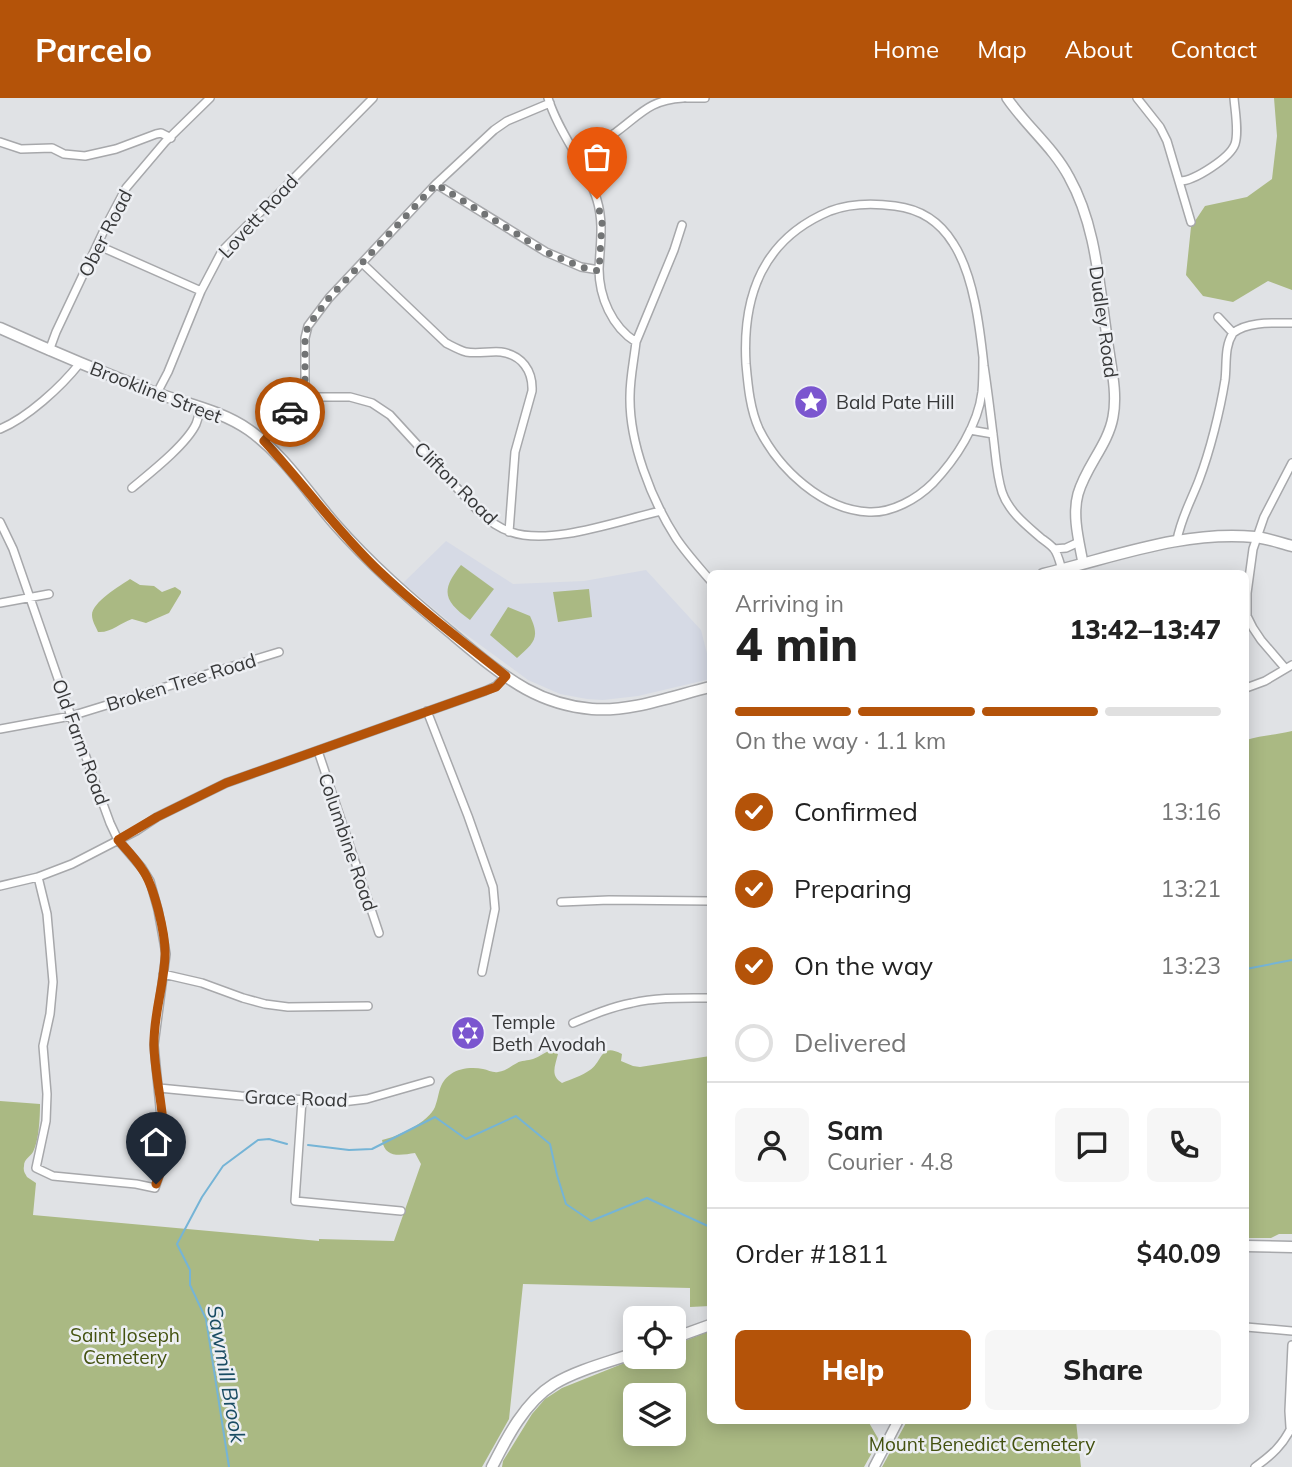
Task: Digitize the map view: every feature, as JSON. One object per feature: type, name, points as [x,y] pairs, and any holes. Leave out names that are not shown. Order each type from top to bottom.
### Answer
[{"type":"main road","name":"Brookline Street","points":[[0,328],[49,351],[245,427],[264,441],[378,570],[460,640],[527,690],[566,706],[594,709],[639,706],[707,688]]},
{"type":"main road","points":[[1058,570],[1177,540],[1219,536],[1258,537],[1292,546]]},
{"type":"main road","points":[[1249,1247],[1292,1247]]},
{"type":"main road","points":[[686,1334],[707,1326]]},
{"type":"main road","points":[[492,1467],[525,1412],[542,1393],[564,1379],[623,1357]]},
{"type":"street","name":"Ober Road","points":[[49,351],[117,203],[130,182],[210,98]]},
{"type":"street","name":"Lovett Road","points":[[157,393],[201,291],[216,261],[229,243],[373,98]]},
{"type":"street","points":[[575,155],[602,141],[654,103],[666,99],[705,98]]},
{"type":"street","name":"Dudley Road","points":[[1007,98],[1059,160],[1071,179],[1086,217],[1101,292],[1114,385],[1114,412],[1107,438],[1086,475],[1076,505],[1083,563]]},
{"type":"street","points":[[1138,98],[1167,141],[1191,222]]},
{"type":"street","points":[[1180,181],[1184,182],[1200,175],[1230,153],[1235,146],[1234,98]]},
{"type":"street","points":[[264,441],[303,397],[306,385],[305,338],[308,326],[329,298],[436,184],[494,130],[549,101],[597,199],[602,223],[599,271],[606,304],[613,319],[628,337],[636,342]]},
{"type":"street","points":[[0,142],[21,149],[52,148],[64,154],[85,156],[116,149],[156,134],[161,133],[171,138]]},
{"type":"street","points":[[436,184],[546,252],[581,267],[599,271]]},
{"type":"street","points":[[983,358],[982,393],[970,430],[944,471],[929,487],[900,506],[886,510],[870,513],[838,505],[813,492],[789,472],[759,429],[751,407],[745,350],[752,293],[772,253],[784,239],[801,225],[843,206],[880,204],[903,207],[922,213],[941,228],[960,256],[978,319],[993,434],[996,462],[1006,501],[1023,522],[1054,549],[1062,569]]},
{"type":"street","points":[[681,225],[674,250],[636,342],[630,396],[632,424],[640,463],[662,511],[676,537],[707,576]]},
{"type":"street","points":[[97,246],[201,291]]},
{"type":"street","points":[[362,262],[446,342],[468,352],[500,352],[513,355],[520,358],[529,371],[533,381],[532,391],[515,452],[509,532]]},
{"type":"street","points":[[1218,317],[1233,333]]},
{"type":"street","points":[[1177,540],[1180,522],[1200,477],[1215,422],[1224,383],[1229,340],[1238,329],[1249,326],[1292,323]]},
{"type":"street","points":[[0,429],[24,415],[70,376],[80,363]]},
{"type":"street","name":"Clifton Road","points":[[303,397],[350,397],[372,403],[390,415],[479,512],[509,532],[527,537],[546,537],[662,511]]},
{"type":"street","points":[[132,488],[189,434],[196,425],[201,408]]},
{"type":"street","points":[[970,430],[993,434]]},
{"type":"street","points":[[1249,574],[1252,549],[1264,517],[1292,463]]},
{"type":"street","name":"Old Farm Road","points":[[0,522],[13,549],[71,716],[118,840],[150,881],[163,934],[166,954],[154,1045],[163,1129],[161,1170],[155,1188],[52,1176],[36,1168],[47,1121],[43,1046],[53,982],[47,914],[38,877]]},
{"type":"street","points":[[1054,549],[1066,548],[1079,542]]},
{"type":"street","points":[[0,603],[49,594]]},
{"type":"street","points":[[1249,619],[1261,640],[1288,666],[1277,675],[1249,687]]},
{"type":"street","name":"Broken Tree Road","points":[[0,729],[71,716],[279,652]]},
{"type":"street","points":[[0,886],[38,877],[72,864],[226,783],[496,687],[506,676]]},
{"type":"street","points":[[427,711],[493,887],[495,909],[482,972]]},
{"type":"street","name":"Columbine Road","points":[[318,751],[379,933]]},
{"type":"street","points":[[561,902],[707,901]]},
{"type":"street","points":[[163,974],[265,1004],[288,1007],[368,1006]]},
{"type":"street","points":[[573,1023],[632,1002],[707,998]]},
{"type":"street","name":"Grace Road","points":[[159,1088],[342,1102],[366,1099],[430,1081]]},
{"type":"street","points":[[302,1100],[295,1202],[401,1211]]},
{"type":"street","points":[[1249,1327],[1292,1331]]},
{"type":"street","points":[[1255,1467],[1277,1450],[1291,1426],[1292,1345]]},
{"type":"street","points":[[874,1467],[896,1424]]},
{"type":"shaded area","points":[[446,541],[513,584],[584,581],[646,570],[701,630],[707,653],[707,680],[638,696],[603,700],[560,694],[528,680],[457,628],[403,583]]},
{"type":"green space","points":[[1274,98],[1292,98],[1292,290],[1268,281],[1233,302],[1203,296],[1186,275],[1191,227],[1205,206],[1247,197],[1272,179],[1277,136]]},
{"type":"green space","points":[[461,565],[494,589],[470,620],[455,607],[448,595],[450,582]]},
{"type":"green space","points":[[130,579],[140,585],[154,586],[162,592],[175,587],[181,593],[169,613],[146,623],[132,619],[98,632],[93,610],[107,595]]},
{"type":"green space","points":[[589,589],[592,617],[558,622],[553,592]]},
{"type":"green space","points":[[508,607],[530,616],[535,630],[534,640],[517,658],[490,635]]},
{"type":"green space","points":[[1292,731],[1292,1234],[1279,1234],[1271,1238],[1249,1238],[1249,739]]},
{"type":"green space","name":"Saint Joseph Cemetery","points":[[552,1050],[558,1054],[555,1074],[562,1083],[590,1070],[606,1051],[610,1050],[622,1054],[621,1061],[640,1067],[707,1056],[707,1306],[690,1307],[690,1288],[523,1284],[509,1419],[482,1467],[0,1467],[0,1101],[40,1104],[37,1142],[24,1168],[27,1177],[36,1183],[33,1215],[319,1241],[394,1241],[421,1164],[415,1153],[390,1153],[382,1140],[404,1132],[432,1113],[444,1081],[454,1072],[471,1068],[494,1072],[506,1070]]},
{"type":"green space","name":"Mount Benedict Cemetery","points":[[707,1332],[707,1424],[870,1424],[879,1440],[864,1467],[502,1467],[532,1414],[545,1399],[562,1388],[623,1364],[623,1369],[686,1369],[686,1340]]},
{"type":"green space","name":"Mount Benedict Cemetery","points":[[905,1424],[1076,1424],[1081,1467],[882,1467]]},
{"type":"waterway","name":"Sawmill Brook","points":[[1249,968],[1292,960]]},
{"type":"waterway","name":"Sawmill Brook","points":[[308,1145],[349,1150],[372,1149],[435,1117],[466,1139],[516,1116],[550,1144],[566,1204],[591,1221],[647,1198],[707,1226]]},
{"type":"waterway","name":"Sawmill Brook","points":[[229,1467],[206,1319],[190,1285],[190,1270],[177,1244],[202,1197],[223,1166],[258,1140],[269,1139],[287,1144]]},
{"type":"way so far","points":[[290,412],[305,391],[305,338],[315,315],[436,184],[546,252],[581,267],[599,271],[602,223],[597,199]]},
{"type":"place","name":"Bald Pate Hill","points":[[811,402]]},
{"type":"place","name":"Temple Beth Avodah","points":[[468,1033]]},
{"type":"route","points":[[156,1184],[161,1170],[163,1139],[154,1045],[166,954],[150,881],[118,840],[157,817],[226,783],[496,687],[506,676],[378,570],[264,441],[290,412]]}]
